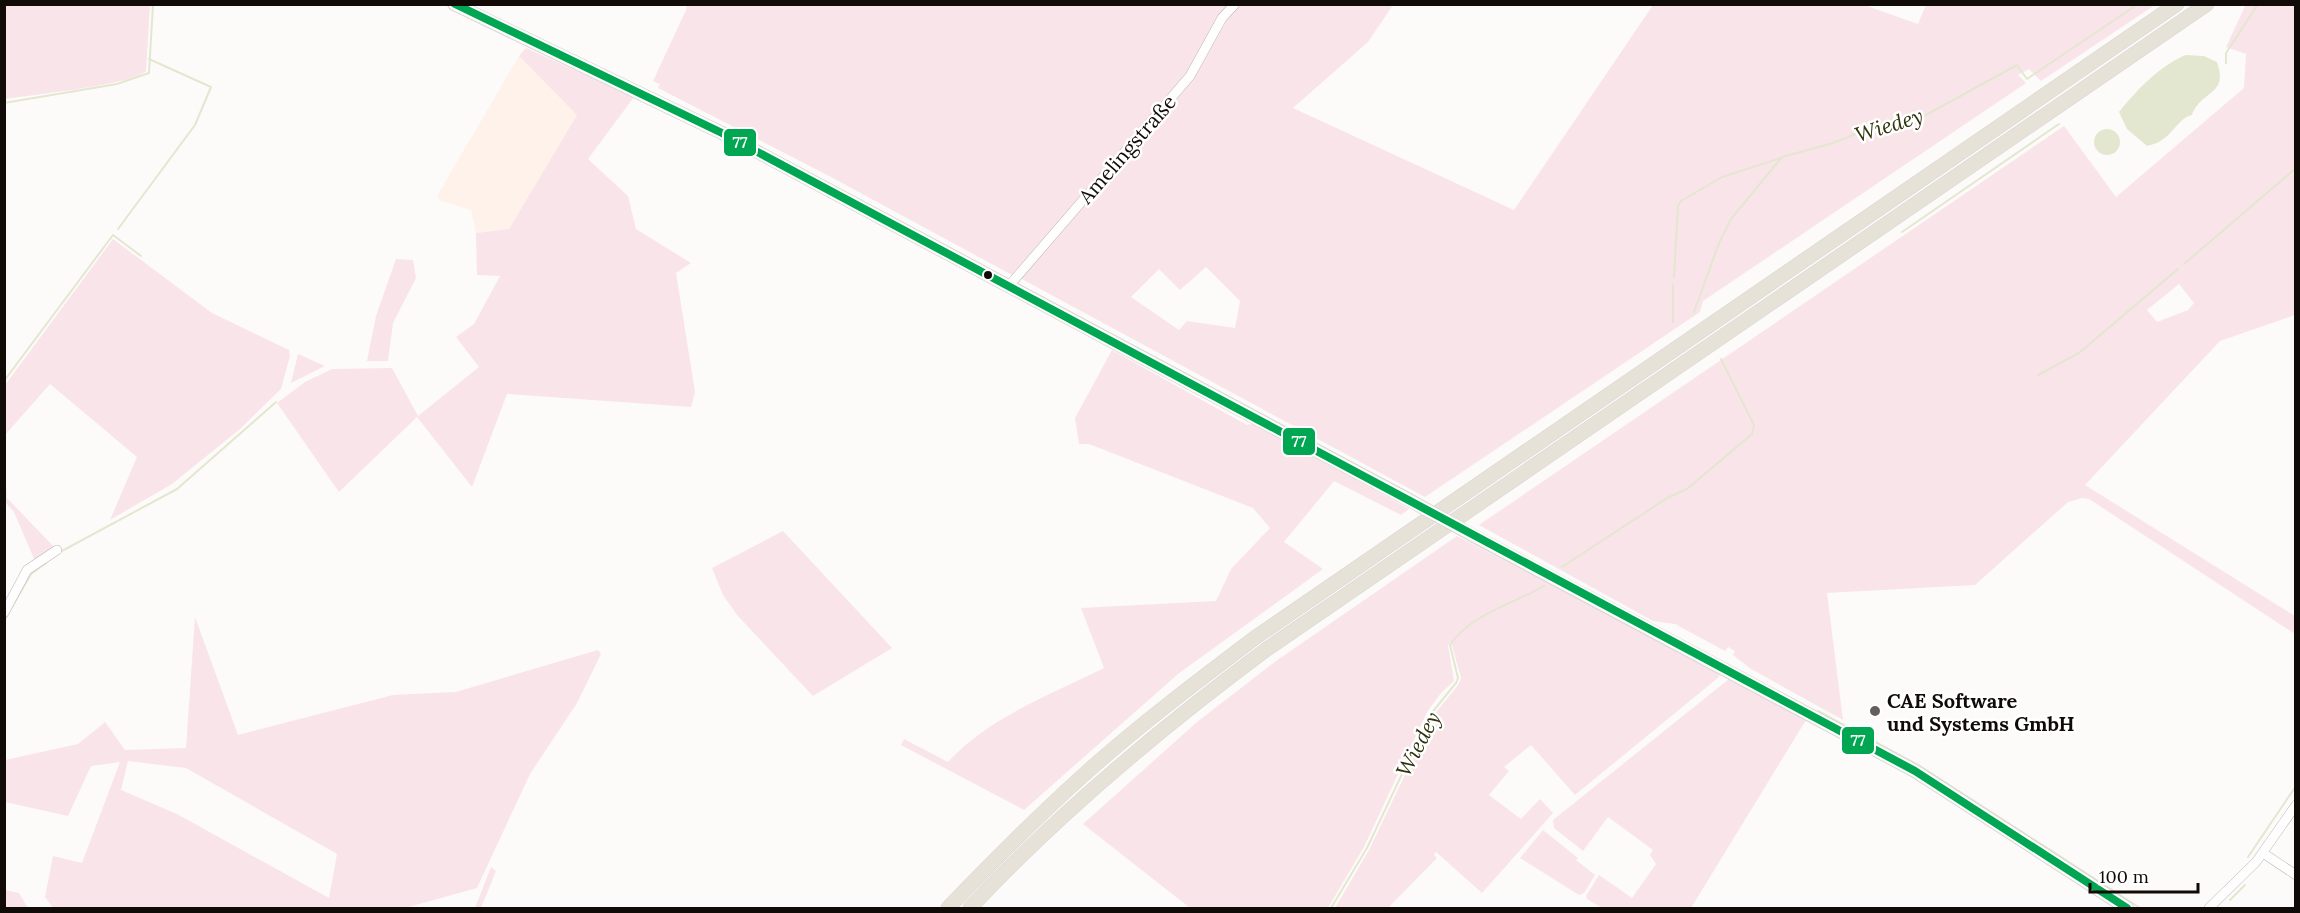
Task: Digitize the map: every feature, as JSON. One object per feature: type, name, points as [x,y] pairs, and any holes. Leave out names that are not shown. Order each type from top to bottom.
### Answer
[{"type":"highway","points":[[948,909],[1005,849],[1088,771],[1176,698],[1256,637],[2177,4]]},
{"type":"highway","points":[[970,909],[1099,783],[1153,737],[1267,649],[2207,4]]},
{"type":"main road","points":[[454,4],[722,133],[1915,771],[2127,909]]},
{"type":"street","name":"Amelingstraße","points":[[1008,287],[1190,76],[1222,18],[1235,4]]},
{"type":"street","points":[[4,613],[27,570],[57,550]]},
{"type":"street","points":[[2209,909],[2263,853],[2295,805]]},
{"type":"street","points":[[2263,853],[2295,875]]},
{"type":"street","points":[[2215,909],[2221,899]]},
{"type":"shaded area","points":[[5,4],[150,5],[146,71],[122,81],[102,85],[5,99]]},
{"type":"shaded area","points":[[2246,4],[2295,5],[2295,315],[2220,341],[2085,485],[2295,616],[2295,634],[2089,499],[2082,498],[2068,502],[1975,585],[1827,593],[1843,720],[1751,669],[1733,655],[1735,651],[1728,647],[1725,651],[1675,624],[1653,621],[1479,525],[2064,126],[2116,197],[2244,88],[2246,54],[2226,47]],"holes":[[[2179,284],[2194,303],[2188,310],[2157,322],[2147,310]]]},
{"type":"shaded area","points":[[687,5],[1230,5],[1188,73],[1012,275],[831,177],[658,88],[660,84],[653,81]]},
{"type":"shaded area","points":[[1240,5],[1393,5],[1368,42],[1293,108],[1514,210],[1653,5],[1864,5],[1918,24],[1926,5],[2155,5],[2041,81],[2029,69],[2018,75],[2026,83],[1703,301],[1700,312],[1425,497],[1020,278],[1195,77],[1227,20]],"holes":[[[1206,267],[1240,301],[1235,328],[1187,321],[1179,330],[1131,297],[1159,269],[1180,290]]]},
{"type":"shaded area","points":[[526,48],[634,97],[588,159],[628,196],[636,229],[691,263],[676,273],[695,392],[691,407],[507,394],[472,487],[417,417],[339,492],[277,403],[305,382],[332,369],[392,368],[418,416],[479,367],[456,337],[474,324],[500,276],[477,275],[476,233],[509,229],[577,115],[519,56]]},
{"type":"shaded area","points":[[2186,55],[2204,56],[2217,62],[2220,81],[2213,92],[2196,107],[2192,115],[2181,121],[2163,140],[2147,146],[2127,129],[2119,112],[2158,72]]},
{"type":"shaded area","points":[[519,56],[578,115],[509,229],[476,233],[471,210],[441,201],[437,196]]},
{"type":"shaded area","points":[[2107,129],[2116,133],[2120,142],[2116,151],[2107,155],[2098,151],[2094,142],[2098,133]]},
{"type":"shaded area","points":[[113,239],[212,313],[289,350],[290,356],[281,389],[240,429],[172,484],[110,520],[137,457],[50,384],[5,435],[5,385]]},
{"type":"shaded area","points":[[396,259],[413,260],[416,278],[393,323],[388,361],[367,361],[376,316]]},
{"type":"shaded area","points":[[1112,350],[1247,425],[1254,423],[1409,509],[1401,515],[1334,481],[1284,542],[1323,569],[1178,674],[1024,810],[901,745],[904,739],[948,762],[964,746],[1001,720],[1104,668],[1081,608],[1216,601],[1231,569],[1270,528],[1253,508],[1089,444],[1079,444],[1075,418]]},
{"type":"shaded area","points":[[298,354],[325,366],[291,383]]},
{"type":"shaded area","points":[[4,453],[7,498],[55,548],[35,561],[14,512],[5,502]]},
{"type":"shaded area","points":[[783,531],[892,648],[813,696],[737,615],[723,595],[712,568]]},
{"type":"shaded area","points":[[1457,536],[1719,673],[1719,677],[1575,795],[1531,745],[1504,767],[1509,771],[1489,795],[1521,819],[1540,799],[1553,813],[1482,893],[1436,852],[1434,855],[1437,858],[1388,908],[1335,908],[1369,850],[1433,716],[1458,685],[1461,678],[1451,642],[1448,645],[1454,681],[1441,693],[1427,712],[1364,847],[1328,908],[1190,908],[1083,824],[1197,722],[1276,661]]},
{"type":"shaded area","points":[[195,617],[238,735],[393,695],[456,692],[598,650],[601,654],[577,703],[530,774],[477,888],[405,908],[53,908],[45,897],[53,856],[82,863],[120,762],[91,766],[68,816],[5,802],[5,760],[78,744],[105,722],[125,750],[186,748]],"holes":[[[128,761],[186,768],[337,854],[329,898],[177,814],[121,790]]]},
{"type":"shaded area","points":[[1729,679],[1806,720],[1691,908],[1602,908],[1586,896],[1599,875],[1632,898],[1656,864],[1650,855],[1653,850],[1608,817],[1583,851],[1554,828],[1553,820]]},
{"type":"shaded area","points":[[1543,830],[1595,875],[1584,893],[1579,895],[1520,858]]},
{"type":"shaded area","points":[[491,867],[496,871],[481,908],[475,908]]},
{"type":"shaded area","points":[[5,890],[19,893],[28,908],[5,908]]},
{"type":"waterway","points":[[4,103],[117,84],[149,73],[153,4]]},
{"type":"waterway","name":"Wiedey","points":[[1694,312],[1719,243],[1731,219],[1782,157],[1833,143],[1896,118],[1926,115],[2017,65],[2027,79],[2138,4]]},
{"type":"waterway","points":[[2226,63],[2226,53],[2258,4]]},
{"type":"waterway","points":[[118,229],[195,125],[211,87],[149,59]]},
{"type":"waterway","points":[[1902,232],[2059,124]]},
{"type":"waterway","points":[[1674,277],[1678,206],[1681,201],[1722,177],[1781,158]]},
{"type":"waterway","points":[[2184,264],[2296,168]]},
{"type":"waterway","points":[[4,381],[113,235],[141,256]]},
{"type":"waterway","points":[[2038,375],[2079,353],[2178,269]]},
{"type":"waterway","points":[[1673,285],[1673,322]]},
{"type":"waterway","name":"Wiedey","points":[[1562,567],[1667,498],[1687,489],[1752,434],[1754,425],[1721,359]]},
{"type":"waterway","points":[[60,552],[177,489],[276,402]]},
{"type":"waterway","points":[[4,621],[31,574],[46,563]]},
{"type":"waterway","name":"Wiedey","points":[[1331,908],[1367,848],[1430,715],[1456,683],[1458,678],[1450,645],[1458,635],[1480,618],[1544,586]]},
{"type":"waterway","points":[[1818,711],[1920,766],[2140,908]]},
{"type":"waterway","points":[[2248,857],[2296,786]]},
{"type":"waterway","points":[[2046,863],[2116,908]]},
{"type":"waterway","points":[[2230,900],[2245,885]]},
{"type":"transit line","name":"77","points":[[455,4],[722,133],[1915,771],[2127,908]]},
{"type":"place","name":"CAE Software und Systems GmbH","points":[[1875,711]]}]
